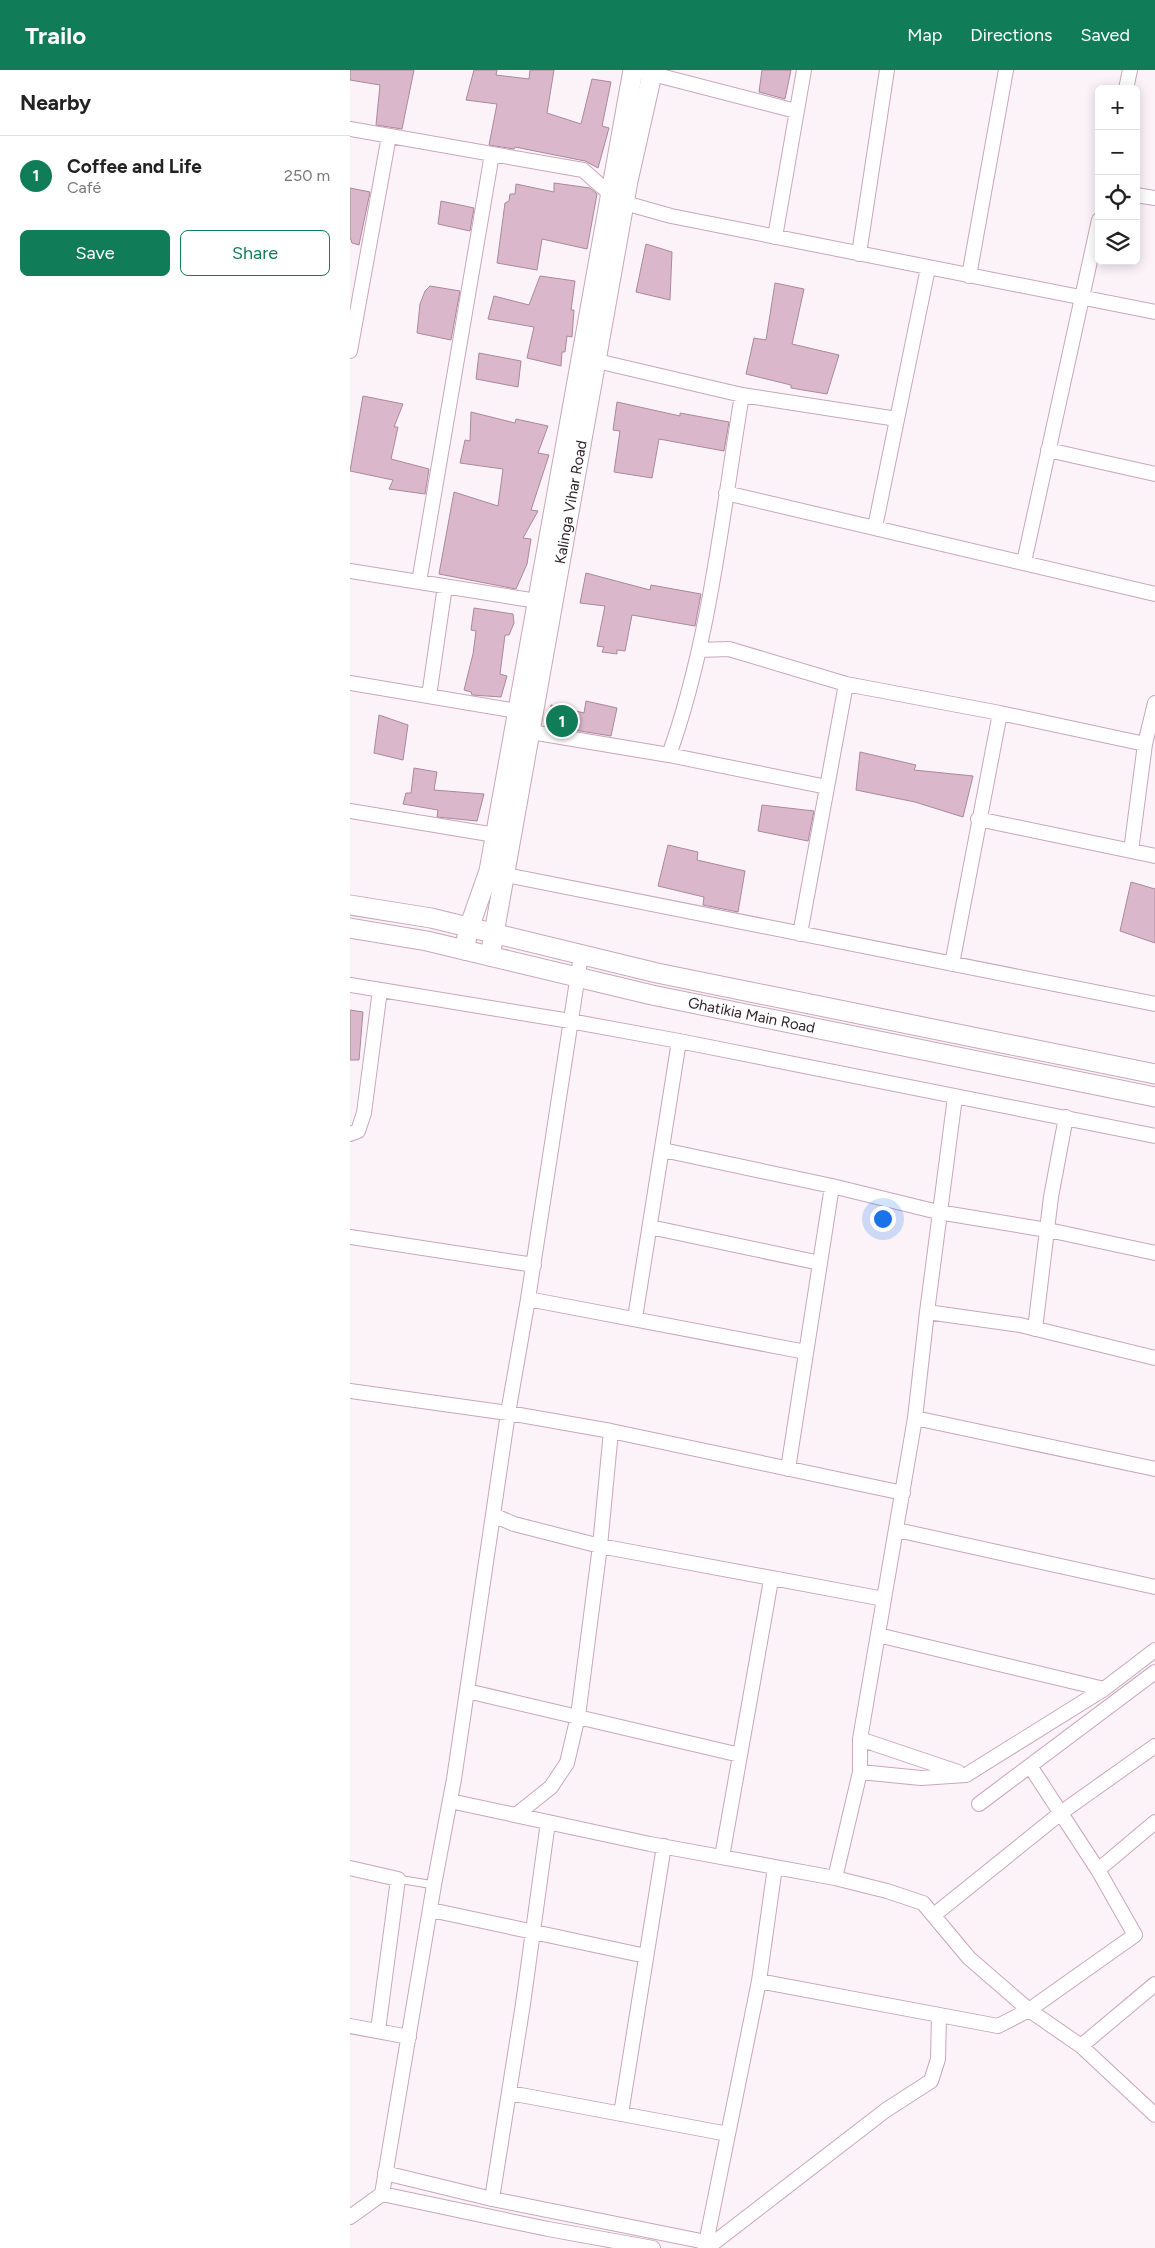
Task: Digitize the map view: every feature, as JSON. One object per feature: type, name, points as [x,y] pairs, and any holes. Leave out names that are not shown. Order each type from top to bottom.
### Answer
[{"type":"street","points":[[775,237],[804,70]]},
{"type":"street","points":[[859,254],[887,70]]},
{"type":"street","points":[[969,276],[1006,70]]},
{"type":"street","points":[[1127,85],[1130,70]]},
{"type":"street","points":[[643,71],[796,111]]},
{"type":"street","name":"Kalinga Vihar Road","points":[[490,956],[494,934],[497,873],[495,835],[537,601],[643,71]]},
{"type":"street","points":[[350,129],[583,170],[617,197],[671,216],[1155,312]]},
{"type":"street","points":[[350,351],[389,136]]},
{"type":"street","points":[[419,582],[492,154]]},
{"type":"street","points":[[1140,196],[1155,198]]},
{"type":"street","name":"Kalinga Vihar Road","points":[[464,950],[469,928],[497,873],[531,732],[597,361],[617,197]]},
{"type":"street","points":[[1024,562],[1095,239]]},
{"type":"street","points":[[875,527],[928,268]]},
{"type":"street","points":[[597,361],[742,395],[897,419]]},
{"type":"street","points":[[669,755],[686,706],[700,650],[742,395]]},
{"type":"street","points":[[1048,450],[1155,474]]},
{"type":"street","points":[[726,493],[1155,594]]},
{"type":"street","points":[[350,571],[537,601]]},
{"type":"street","points":[[429,696],[445,586]]},
{"type":"street","points":[[700,650],[728,648],[846,684],[1000,713],[1145,744]]},
{"type":"street","points":[[350,683],[517,711]]},
{"type":"street","points":[[800,934],[846,684]]},
{"type":"street","points":[[1131,851],[1145,744],[1155,703]]},
{"type":"street","points":[[952,964],[978,820],[1000,713]]},
{"type":"street","points":[[531,732],[669,755],[827,787]]},
{"type":"street","points":[[350,811],[495,835]]},
{"type":"street","points":[[978,820],[1155,856]]},
{"type":"street","points":[[497,873],[1155,1004]]},
{"type":"street","name":"Ghatikia Main Road","points":[[350,905],[431,918],[657,973],[1155,1074]]},
{"type":"street","name":"Ghatikia Main Road","points":[[350,928],[464,950],[652,995],[1155,1097]]},
{"type":"street","points":[[350,2217],[382,2194],[450,1801],[508,1413],[534,1266],[581,955]]},
{"type":"street","points":[[350,985],[679,1041],[1155,1136]]},
{"type":"street","points":[[350,1134],[358,1131],[364,1113],[380,990]]},
{"type":"street","points":[[635,1318],[679,1041]]},
{"type":"street","points":[[835,1878],[860,1772],[860,1739],[915,1418],[938,1212],[955,1097]]},
{"type":"street","points":[[1035,1329],[1051,1198],[1066,1117]]},
{"type":"street","points":[[663,1150],[832,1186],[938,1212],[1048,1230],[1155,1253]]},
{"type":"street","points":[[788,1469],[832,1186]]},
{"type":"street","points":[[650,1227],[820,1263]]},
{"type":"street","points":[[350,1237],[534,1266]]},
{"type":"street","points":[[528,1299],[806,1352]]},
{"type":"street","points":[[927,1312],[1035,1329],[1155,1358]]},
{"type":"street","points":[[350,1391],[508,1413],[611,1431],[903,1493]]},
{"type":"street","points":[[915,1418],[1155,1469]]},
{"type":"street","points":[[516,1815],[551,1787],[567,1763],[578,1716],[600,1546],[611,1431]]},
{"type":"street","points":[[493,1515],[514,1524],[600,1546],[884,1600]]},
{"type":"street","points":[[896,1530],[1155,1587]]},
{"type":"street","points":[[722,1857],[771,1580]]},
{"type":"street","points":[[878,1635],[1104,1689]]},
{"type":"street","points":[[860,1772],[921,1778],[966,1775],[1104,1689],[1155,1650]]},
{"type":"street","points":[[979,1804],[1155,1672]]},
{"type":"street","points":[[467,1691],[740,1755]]},
{"type":"street","points":[[860,1739],[966,1775]]},
{"type":"street","points":[[934,1915],[1062,1812],[1155,1746]]},
{"type":"street","points":[[758,1981],[998,2026],[1028,2010],[1135,1935],[1062,1812],[1030,1766]]},
{"type":"street","points":[[450,1801],[664,1846],[835,1878],[887,1891],[924,1903],[969,1958],[1028,2010],[1081,2046],[1155,2115]]},
{"type":"street","points":[[492,2199],[510,2093],[548,1822]]},
{"type":"street","points":[[1098,1870],[1155,1822]]},
{"type":"street","points":[[621,2114],[664,1846]]},
{"type":"street","points":[[706,2246],[758,1981],[775,1867]]},
{"type":"street","points":[[350,1868],[398,1879],[378,2030]]},
{"type":"street","points":[[431,1910],[646,1956]]},
{"type":"street","points":[[1081,2046],[1155,1984]]},
{"type":"street","points":[[385,2173],[492,2199],[706,2246],[886,2110],[931,2081],[938,2059],[939,2015]]},
{"type":"street","points":[[350,2026],[409,2037]]},
{"type":"street","points":[[510,2093],[728,2134]]},
{"type":"street","points":[[382,2194],[548,2230],[653,2248]]},
{"type":"lane","points":[[398,1879],[434,1885]]},
{"type":"building","points":[[350,70],[414,70],[402,129],[376,125],[380,85],[350,80]]},
{"type":"building","points":[[474,70],[497,70],[496,75],[529,79],[530,70],[554,70],[547,113],[581,124],[592,79],[611,82],[602,126],[609,128],[598,168],[585,161],[515,147],[514,149],[489,145],[497,104],[466,100]]},
{"type":"building","points":[[762,70],[791,70],[785,99],[759,92]]},
{"type":"building","points":[[554,183],[590,188],[597,194],[587,249],[542,239],[537,270],[497,263],[505,203],[509,201],[510,194],[515,194],[516,184],[554,192]]},
{"type":"building","points":[[350,188],[370,192],[359,245],[352,243],[350,237]]},
{"type":"building","points":[[441,201],[474,208],[470,231],[438,224]]},
{"type":"building","points":[[646,244],[672,252],[670,300],[636,292]]},
{"type":"building","points":[[540,276],[575,281],[571,310],[574,310],[572,337],[567,336],[565,352],[562,352],[561,366],[527,358],[534,327],[488,319],[494,296],[529,305]]},
{"type":"building","points":[[775,283],[804,289],[792,344],[839,355],[827,394],[791,388],[791,385],[746,374],[754,338],[766,340]]},
{"type":"building","points":[[430,286],[460,291],[451,340],[417,333],[420,304],[425,291]]},
{"type":"building","points":[[479,353],[521,361],[518,387],[476,379]]},
{"type":"building","points":[[363,396],[403,404],[394,427],[398,427],[391,459],[429,469],[425,494],[389,489],[393,480],[350,471]]},
{"type":"building","points":[[617,402],[680,416],[680,413],[729,422],[724,451],[659,439],[652,478],[614,472],[620,431],[613,430]]},
{"type":"building","points":[[471,412],[515,423],[516,419],[548,426],[538,453],[549,455],[531,510],[538,511],[523,538],[531,539],[527,564],[516,589],[439,574],[454,492],[498,506],[503,469],[460,463],[465,440],[470,441]]},
{"type":"building","points":[[586,573],[650,590],[651,585],[701,594],[695,626],[632,615],[625,651],[617,650],[617,654],[602,652],[604,647],[597,646],[605,606],[580,603]]},
{"type":"building","points":[[474,608],[513,614],[514,623],[509,635],[505,635],[500,674],[507,676],[501,697],[472,695],[471,692],[464,690],[473,654],[476,631],[471,630]]},
{"type":"building","points":[[586,701],[617,708],[611,736],[550,726],[551,705],[584,713]]},
{"type":"building","points":[[379,715],[408,725],[403,760],[374,753]]},
{"type":"building","points":[[860,752],[916,765],[914,770],[973,776],[963,817],[915,802],[856,790]]},
{"type":"building","points":[[414,768],[437,772],[434,790],[484,794],[477,821],[437,817],[438,810],[403,804],[406,793],[411,793]]},
{"type":"building","points":[[762,805],[814,811],[808,841],[758,831]]},
{"type":"building","points":[[668,845],[698,852],[697,860],[745,871],[738,912],[703,905],[704,897],[658,886]]},
{"type":"building","points":[[1131,882],[1155,889],[1155,943],[1120,931]]},
{"type":"building","points":[[350,1010],[363,1012],[359,1060],[350,1060]]},
{"type":"place","name":"Coffee and Life","points":[[562,721]]}]
